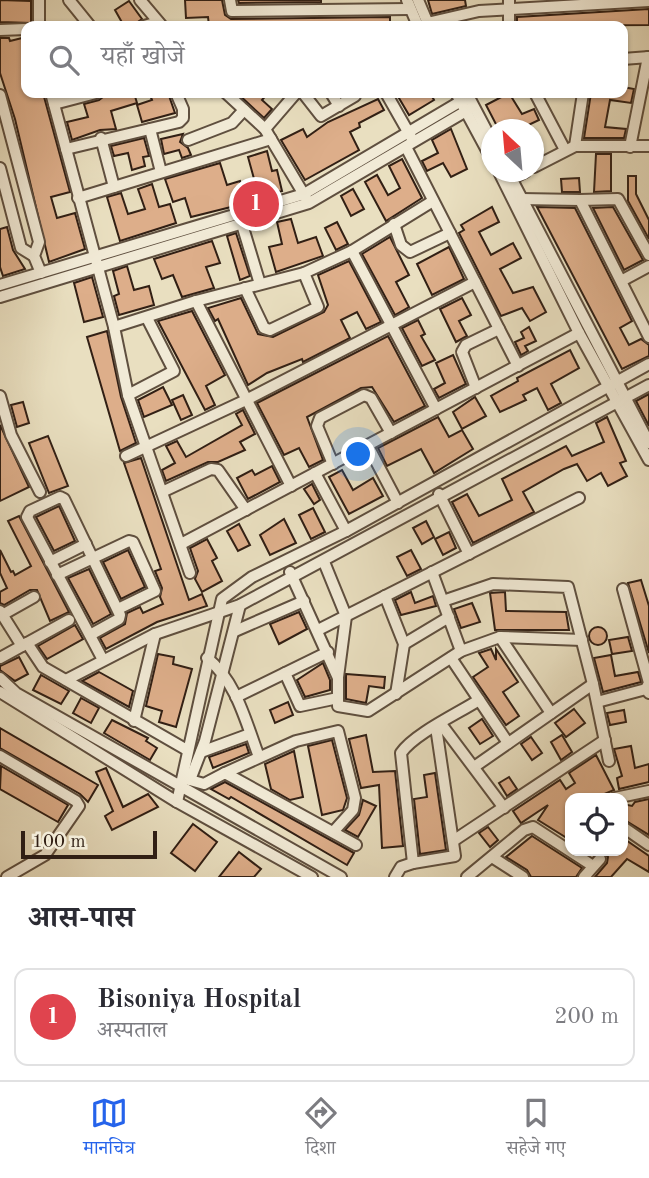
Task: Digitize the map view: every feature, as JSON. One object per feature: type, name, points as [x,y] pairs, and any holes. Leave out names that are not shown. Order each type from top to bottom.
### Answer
[{"type":"street","points":[[39,0],[39,21]]},
{"type":"street","points":[[69,0],[86,21]]},
{"type":"street","points":[[141,0],[158,21]]},
{"type":"street","points":[[418,0],[423,21]]},
{"type":"street","points":[[435,21],[475,6],[649,1]]},
{"type":"street","points":[[233,5],[408,4],[421,21]]},
{"type":"street","points":[[0,30],[21,29]]},
{"type":"street","points":[[628,59],[648,57],[630,147]]},
{"type":"street","points":[[0,95],[4,124],[39,242],[34,256]]},
{"type":"street","points":[[52,98],[114,327],[128,395],[191,573]]},
{"type":"street","points":[[65,149],[101,138],[150,129],[183,118],[183,109],[178,98]]},
{"type":"street","points":[[231,98],[268,134],[306,199]]},
{"type":"street","points":[[78,198],[268,134],[293,98]]},
{"type":"street","points":[[306,98],[318,115],[324,116],[352,98]]},
{"type":"street","points":[[334,98],[339,106]]},
{"type":"street","points":[[389,98],[410,140],[433,201],[518,366]]},
{"type":"street","points":[[539,98],[570,148]]},
{"type":"street","points":[[570,148],[582,98]]},
{"type":"street","points":[[0,297],[96,264],[306,199],[410,140],[465,100]]},
{"type":"street","points":[[465,100],[481,123]]},
{"type":"street","points":[[465,100],[481,134]]},
{"type":"street","points":[[188,140],[232,122],[244,110]]},
{"type":"street","points":[[150,129],[161,172]]},
{"type":"street","points":[[101,138],[114,187]]},
{"type":"street","points":[[544,162],[570,148],[649,146]]},
{"type":"street","points":[[0,168],[21,248],[34,256],[41,273]]},
{"type":"street","points":[[504,182],[579,333],[613,383]]},
{"type":"street","points":[[513,182],[613,383],[649,443]]},
{"type":"street","points":[[521,199],[618,199],[649,255]]},
{"type":"street","points":[[580,200],[644,314],[649,337]]},
{"type":"street","points":[[114,327],[196,301],[304,273],[352,251],[433,201]]},
{"type":"street","points":[[241,221],[260,284]]},
{"type":"street","points":[[394,224],[401,244],[410,252],[450,233]]},
{"type":"street","points":[[352,251],[436,409]]},
{"type":"street","points":[[0,285],[41,273],[96,264]]},
{"type":"street","points":[[623,280],[649,266]]},
{"type":"street","points":[[245,288],[264,328],[270,330],[318,307],[304,273]]},
{"type":"street","points":[[126,456],[246,400],[475,282]]},
{"type":"street","points":[[196,301],[291,486]]},
{"type":"street","points":[[128,395],[174,371],[147,318]]},
{"type":"street","points":[[476,388],[462,352],[466,345],[499,329]]},
{"type":"street","points":[[181,544],[579,333]]},
{"type":"street","points":[[185,782],[187,750],[218,610],[222,599],[233,589],[252,576],[286,563],[398,503],[649,364]]},
{"type":"street","points":[[65,680],[155,634],[218,610],[240,605],[649,385]]},
{"type":"street","points":[[333,464],[317,426],[320,418],[364,395],[371,398],[391,433]]},
{"type":"street","points":[[0,396],[11,435],[40,492]]},
{"type":"street","points":[[622,399],[649,460]]},
{"type":"street","points":[[368,446],[398,503]]},
{"type":"street","points":[[162,492],[211,469],[218,470],[246,510]]},
{"type":"street","points":[[315,474],[346,531]]},
{"type":"street","points":[[433,483],[469,554]]},
{"type":"street","points":[[90,635],[119,619],[118,609],[62,497],[30,511],[27,517],[103,660]]},
{"type":"street","points":[[318,630],[579,498]]},
{"type":"street","points":[[57,575],[129,541],[135,544],[155,591],[118,609]]},
{"type":"street","points":[[50,562],[86,544]]},
{"type":"street","points":[[324,562],[346,616],[338,678],[338,706],[368,711],[461,651],[500,637],[582,640]]},
{"type":"street","points":[[286,563],[338,678]]},
{"type":"street","points":[[432,572],[461,651]]},
{"type":"street","points":[[443,601],[493,584],[568,587],[609,761]]},
{"type":"street","points":[[597,702],[647,691],[649,683],[623,589]]},
{"type":"street","points":[[385,596],[404,644],[396,694]]},
{"type":"street","points":[[34,597],[1,613],[41,665],[187,750]]},
{"type":"street","points":[[235,631],[304,601]]},
{"type":"street","points":[[177,802],[201,752],[240,605]]},
{"type":"street","points":[[404,644],[449,617]]},
{"type":"street","points":[[0,658],[69,620]]},
{"type":"street","points":[[134,721],[155,634]]},
{"type":"street","points":[[500,637],[551,713]]},
{"type":"street","points":[[236,697],[328,652]]},
{"type":"street","points":[[208,658],[222,670],[236,697],[259,757]]},
{"type":"street","points":[[450,658],[508,743]]},
{"type":"street","points":[[285,673],[300,706],[338,698]]},
{"type":"street","points":[[0,678],[16,693],[185,782],[341,877]]},
{"type":"street","points":[[474,767],[593,684]]},
{"type":"street","points":[[0,692],[177,802],[312,877]]},
{"type":"street","points":[[413,863],[401,754],[405,747],[479,700]]},
{"type":"street","points":[[439,725],[504,808]]},
{"type":"street","points":[[395,877],[401,867],[455,856],[439,725]]},
{"type":"street","points":[[185,782],[204,784],[296,741],[338,731],[355,798],[353,810],[334,831]]},
{"type":"street","points":[[201,752],[250,734]]},
{"type":"street","points":[[453,841],[605,740]]},
{"type":"street","points":[[0,756],[76,801],[79,806],[45,855],[7,877]]},
{"type":"street","points":[[225,773],[356,845]]},
{"type":"street","points":[[628,795],[649,791]]},
{"type":"street","points":[[467,877],[524,830],[533,827],[596,863],[584,877]]},
{"type":"street","points":[[628,830],[649,845]]},
{"type":"street","points":[[492,857],[523,877]]},
{"type":"building","points":[[0,0],[31,1],[31,21],[0,22]]},
{"type":"building","points":[[185,0],[222,0],[225,15],[231,19],[390,17],[390,21],[208,21],[208,17],[186,18]]},
{"type":"building","points":[[238,0],[321,0],[321,2],[239,3]]},
{"type":"building","points":[[428,0],[465,0],[466,6],[432,14]]},
{"type":"building","points":[[129,1],[142,19],[121,21],[115,10]]},
{"type":"building","points":[[649,9],[649,25],[628,25],[628,21],[517,21],[517,17]]},
{"type":"building","points":[[0,38],[9,38],[10,41],[21,38],[21,98],[44,98],[70,192],[51,197],[57,218],[75,213],[85,249],[49,262],[15,119],[0,73]]},
{"type":"building","points":[[628,88],[634,89],[631,103],[610,100],[605,127],[626,129],[624,138],[584,138],[590,98],[628,98]]},
{"type":"building","points":[[136,98],[137,103],[111,111],[116,129],[100,130],[72,140],[67,122],[88,117],[84,104],[99,100]]},
{"type":"building","points":[[151,98],[170,98],[175,113],[142,122],[137,105],[152,100]]},
{"type":"building","points":[[242,98],[264,98],[262,100],[272,109],[264,118]]},
{"type":"building","points":[[399,98],[433,98],[434,100],[409,115]]},
{"type":"building","points":[[499,98],[512,98],[522,114],[534,109],[539,119],[493,119],[486,105]]},
{"type":"building","points":[[378,99],[384,110],[359,123],[360,127],[350,132],[359,150],[305,180],[281,140],[303,129],[307,137],[328,122]]},
{"type":"building","points":[[451,129],[467,169],[451,177],[443,163],[427,171],[422,161],[438,153],[432,140]]},
{"type":"building","points":[[183,134],[180,142],[188,148],[191,155],[182,158],[179,150],[164,154],[161,139]]},
{"type":"building","points":[[144,138],[149,156],[143,157],[145,166],[132,170],[128,153],[114,156],[111,146]]},
{"type":"building","points":[[267,151],[272,171],[277,170],[282,191],[259,197],[248,157]]},
{"type":"building","points":[[596,154],[611,154],[611,191],[594,192]]},
{"type":"building","points":[[402,159],[422,198],[386,221],[365,182],[377,175],[388,195],[400,188],[389,166]]},
{"type":"building","points":[[220,163],[227,185],[240,181],[247,203],[191,217],[185,198],[173,202],[165,179]]},
{"type":"building","points":[[628,176],[636,176],[636,194],[649,220],[649,239],[628,201]]},
{"type":"building","points":[[579,178],[580,192],[562,192],[561,179]]},
{"type":"building","points":[[152,184],[159,207],[170,204],[176,223],[120,241],[107,197],[121,193],[128,214],[145,209],[138,189]]},
{"type":"building","points":[[353,189],[364,209],[351,216],[341,196]]},
{"type":"building","points":[[492,207],[499,222],[479,232],[491,255],[513,243],[521,258],[500,269],[513,293],[533,287],[546,312],[530,321],[522,308],[501,316],[459,233],[464,230],[461,225]]},
{"type":"building","points":[[537,207],[575,208],[632,321],[620,328],[629,345],[641,339],[649,345],[649,356],[622,369]]},
{"type":"building","points":[[613,207],[643,260],[624,270],[593,208]]},
{"type":"building","points":[[291,219],[298,243],[316,237],[323,256],[276,272],[269,247],[282,244],[277,222]]},
{"type":"building","points":[[337,222],[348,244],[336,250],[325,228]]},
{"type":"building","points":[[7,227],[13,250],[25,269],[3,276],[0,267],[0,229]]},
{"type":"building","points":[[236,233],[250,276],[240,280],[227,236]]},
{"type":"building","points":[[390,237],[409,275],[396,282],[409,307],[395,315],[362,254]]},
{"type":"building","points":[[212,241],[220,263],[206,267],[214,288],[182,297],[173,275],[162,279],[154,259]]},
{"type":"building","points":[[449,247],[464,279],[432,295],[417,264]]},
{"type":"building","points":[[349,261],[381,322],[366,329],[357,312],[341,320],[350,338],[303,362],[302,359],[267,373],[248,385],[218,319],[215,321],[208,308],[241,298],[258,334],[273,337],[324,312],[328,305],[318,275]]},
{"type":"building","points":[[127,266],[134,290],[149,286],[154,305],[119,315],[114,296],[119,294],[113,271]]},
{"type":"building","points":[[92,277],[103,317],[84,322],[74,283]]},
{"type":"building","points":[[462,298],[471,315],[459,321],[467,336],[456,342],[440,309]]},
{"type":"building","points":[[192,311],[225,375],[206,386],[215,405],[205,410],[158,321]]},
{"type":"building","points":[[418,320],[425,334],[421,336],[435,360],[422,366],[402,328]]},
{"type":"building","points":[[529,327],[536,341],[525,346],[528,351],[521,355],[515,342],[524,338],[521,332]]},
{"type":"building","points":[[107,331],[121,397],[136,443],[120,451],[87,337]]},
{"type":"building","points":[[388,336],[425,406],[394,422],[372,387],[361,388],[307,417],[323,460],[309,467],[299,448],[284,455],[257,403]]},
{"type":"building","points":[[570,350],[579,368],[551,384],[561,403],[548,410],[537,388],[523,395],[526,400],[500,412],[491,396],[518,381],[517,378]]},
{"type":"building","points":[[453,355],[466,384],[439,398],[434,389],[445,383],[436,363]]},
{"type":"building","points":[[163,387],[172,405],[144,417],[138,400]]},
{"type":"building","points":[[649,394],[649,426],[636,401]]},
{"type":"building","points":[[183,395],[192,415],[181,420],[172,400]]},
{"type":"building","points":[[475,397],[486,416],[462,429],[453,412]]},
{"type":"building","points":[[23,402],[29,423],[17,427],[11,405]]},
{"type":"building","points":[[243,410],[255,434],[240,442],[245,450],[218,462],[208,462],[166,481],[162,470],[175,463],[166,446],[177,441],[186,457],[242,425],[236,414]]},
{"type":"building","points":[[438,417],[449,437],[462,430],[473,449],[434,473],[421,449],[387,466],[378,448]]},
{"type":"building","points":[[607,417],[626,461],[620,463],[627,476],[608,486],[601,473],[587,481],[577,464],[564,469],[523,492],[534,512],[473,543],[452,502],[467,494],[479,516],[512,500],[502,479],[566,446],[572,456],[604,442],[596,423]]},
{"type":"building","points":[[0,425],[29,487],[0,501]]},
{"type":"building","points":[[48,436],[68,486],[49,493],[29,443]]},
{"type":"building","points":[[141,458],[189,600],[202,594],[207,606],[157,622],[106,649],[100,638],[125,624],[127,613],[140,607],[143,613],[163,604],[160,597],[162,588],[155,571],[161,569],[124,463]]},
{"type":"building","points":[[272,466],[280,482],[248,499],[237,478],[252,470],[255,475]]},
{"type":"building","points":[[342,470],[353,490],[373,478],[383,496],[349,514],[329,477]]},
{"type":"building","points":[[312,484],[320,500],[314,504],[304,489]]},
{"type":"building","points":[[59,506],[75,541],[54,551],[36,517]]},
{"type":"building","points":[[313,508],[325,532],[311,539],[299,515]]},
{"type":"building","points":[[19,516],[69,612],[50,621],[37,590],[30,590],[4,605],[0,603],[0,592],[7,588],[0,573],[0,550],[15,575],[31,566],[8,521]]},
{"type":"building","points":[[284,519],[296,543],[270,555],[260,535]]},
{"type":"building","points":[[426,521],[434,537],[422,544],[413,528]]},
{"type":"building","points":[[239,524],[250,545],[238,551],[227,531]]},
{"type":"building","points":[[449,532],[456,548],[443,555],[435,539]]},
{"type":"building","points":[[207,539],[217,558],[212,561],[222,581],[202,592],[195,579],[198,571],[190,548]]},
{"type":"building","points":[[128,550],[145,587],[121,599],[103,562]]},
{"type":"building","points":[[411,550],[421,569],[407,576],[397,557]]},
{"type":"building","points":[[89,569],[111,614],[93,624],[68,578]]},
{"type":"building","points":[[641,580],[649,606],[649,653],[628,583]]},
{"type":"building","points":[[411,592],[415,603],[433,596],[436,606],[401,615],[395,600]]},
{"type":"building","points":[[505,592],[506,611],[566,612],[569,630],[495,630],[490,593]]},
{"type":"building","points":[[472,603],[480,622],[461,628],[454,609]]},
{"type":"building","points":[[299,612],[307,629],[279,644],[270,624]]},
{"type":"building","points":[[75,625],[83,639],[47,659],[38,646]]},
{"type":"building","points":[[598,627],[604,630],[607,636],[604,642],[598,645],[592,642],[589,636],[592,630]]},
{"type":"building","points":[[628,637],[632,651],[612,654],[609,640]]},
{"type":"building","points":[[491,649],[496,660],[496,649],[518,682],[503,692],[519,716],[506,725],[473,677],[488,667],[479,653]]},
{"type":"building","points":[[158,654],[174,657],[173,664],[192,669],[176,727],[159,722],[162,711],[146,706]]},
{"type":"building","points":[[611,655],[615,676],[638,672],[641,682],[603,692],[594,658]]},
{"type":"building","points":[[19,657],[28,674],[15,681],[0,670],[0,666]]},
{"type":"building","points":[[323,663],[330,680],[330,690],[305,697],[297,680]]},
{"type":"building","points":[[99,672],[133,691],[129,707],[82,681]]},
{"type":"building","points":[[346,674],[385,677],[384,688],[369,686],[366,703],[346,699]]},
{"type":"building","points":[[41,675],[69,691],[61,704],[33,690]]},
{"type":"building","points":[[81,698],[99,708],[91,723],[73,713]]},
{"type":"building","points":[[288,702],[293,715],[275,723],[270,710]]},
{"type":"building","points":[[574,709],[585,723],[566,737],[555,723]]},
{"type":"building","points":[[624,710],[626,722],[610,725],[607,713]]},
{"type":"building","points":[[482,719],[493,736],[480,744],[469,728]]},
{"type":"building","points":[[112,720],[148,738],[146,741],[157,748],[150,760],[104,733]]},
{"type":"building","points":[[0,728],[98,785],[88,802],[80,794],[0,748]]},
{"type":"building","points":[[366,735],[373,772],[395,771],[403,846],[382,848],[379,785],[361,788],[349,739]]},
{"type":"building","points":[[562,735],[572,752],[561,760],[551,742]]},
{"type":"building","points":[[531,737],[542,753],[532,760],[521,744]]},
{"type":"building","points":[[332,740],[347,798],[343,810],[322,815],[308,746]]},
{"type":"building","points":[[246,744],[249,753],[213,768],[209,757]]},
{"type":"building","points":[[631,746],[635,768],[649,764],[649,782],[619,789],[617,778],[622,776],[614,749]]},
{"type":"building","points":[[294,751],[303,797],[290,800],[271,789],[265,764]]},
{"type":"building","points":[[596,755],[614,790],[607,793],[565,793],[565,837],[538,820],[548,805],[521,823],[513,811],[560,780],[566,789],[575,783],[569,773]]},
{"type":"building","points":[[1,766],[68,805],[58,822],[0,789]]},
{"type":"building","points":[[106,768],[123,807],[148,794],[158,807],[112,830],[105,816],[113,811],[96,772]]},
{"type":"building","points":[[435,773],[446,850],[420,854],[414,799],[427,797],[424,775]]},
{"type":"building","points":[[509,777],[517,789],[507,796],[499,783]]},
{"type":"building","points":[[225,782],[354,853],[347,865],[231,797],[229,799],[211,789]]},
{"type":"building","points":[[649,799],[649,835],[628,822],[628,805],[632,806],[635,802]]},
{"type":"building","points":[[363,800],[376,806],[358,837],[345,830],[359,815]]},
{"type":"building","points":[[193,824],[217,842],[195,871],[171,853]]},
{"type":"building","points":[[488,827],[498,840],[490,847],[479,833]]},
{"type":"building","points":[[532,836],[582,868],[576,877],[531,877],[527,870],[506,857]]},
{"type":"building","points":[[628,841],[649,856],[649,872],[627,859],[611,877],[595,877],[607,863],[608,857],[628,856]]},
{"type":"building","points":[[239,852],[261,869],[254,877],[219,877]]},
{"type":"place","name":"Bisoniya Hospital","points":[[256,204]]}]
